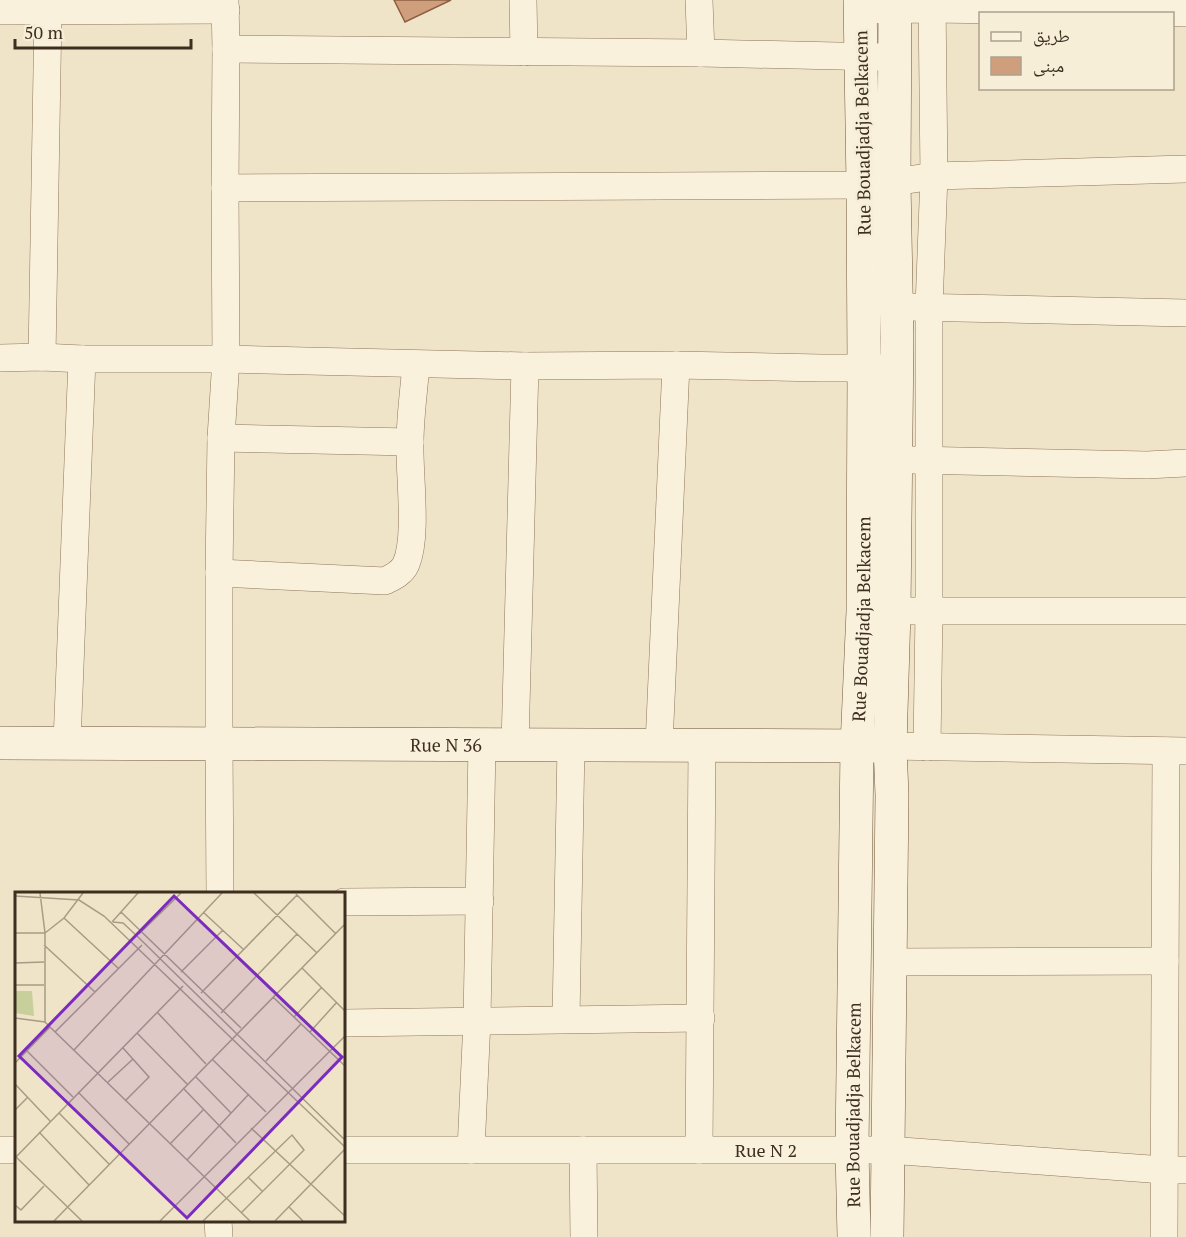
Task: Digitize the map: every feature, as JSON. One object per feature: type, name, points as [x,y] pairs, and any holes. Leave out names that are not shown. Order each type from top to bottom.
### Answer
[{"type":"street","points":[[523,0],[524,52]]},
{"type":"street","points":[[699,0],[701,53]]},
{"type":"street","points":[[0,11],[48,12],[226,5],[226,359],[221,438],[219,573],[220,892]]},
{"type":"street","points":[[860,5],[1154,12]]},
{"type":"street","name":"Rue Bouadjadja Belkacem","points":[[860,5],[861,57],[897,307],[880,368],[895,460],[890,746],[892,795],[887,1237]]},
{"type":"street","name":"Rue Bouadjadja Belkacem","points":[[854,1237],[852,1150],[857,746],[862,611],[880,368],[879,183],[894,57],[895,5]]},
{"type":"street","points":[[927,747],[929,307],[934,176],[932,5]]},
{"type":"street","points":[[42,357],[48,12]]},
{"type":"street","points":[[226,49],[894,57]]},
{"type":"street","points":[[225,188],[879,183],[934,176],[1186,169]]},
{"type":"street","points":[[897,307],[1186,313]]},
{"type":"street","points":[[0,358],[226,359],[525,366],[676,365],[880,368]]},
{"type":"street","points":[[67,743],[82,359]]},
{"type":"street","points":[[219,573],[384,581],[398,574],[405,566],[409,553],[412,528],[410,442],[416,364]]},
{"type":"street","points":[[659,746],[676,365]]},
{"type":"street","points":[[515,745],[525,366]]},
{"type":"street","points":[[221,438],[410,442]]},
{"type":"street","points":[[895,460],[1147,465],[1186,463]]},
{"type":"street","points":[[894,610],[1186,611]]},
{"type":"street","name":"Rue N 36","points":[[0,743],[890,746]]},
{"type":"street","points":[[471,1150],[477,1020],[483,745]]},
{"type":"street","points":[[566,1019],[571,745]]},
{"type":"street","points":[[699,1150],[702,746]]},
{"type":"street","points":[[890,746],[1176,751],[1176,903],[1165,961],[1175,1024],[1175,1170],[1164,1237]]},
{"type":"street","points":[[345,902],[480,902]]},
{"type":"street","points":[[890,962],[1165,961]]},
{"type":"street","points":[[345,1023],[701,1018]]},
{"type":"street","name":"Rue N 2","points":[[345,1150],[888,1150],[1175,1170]]},
{"type":"street","points":[[583,1150],[585,1237]]},
{"type":"street","points":[[218,1222],[219,1237]]},
{"type":"building","points":[[394,0],[451,0],[405,22]]}]
